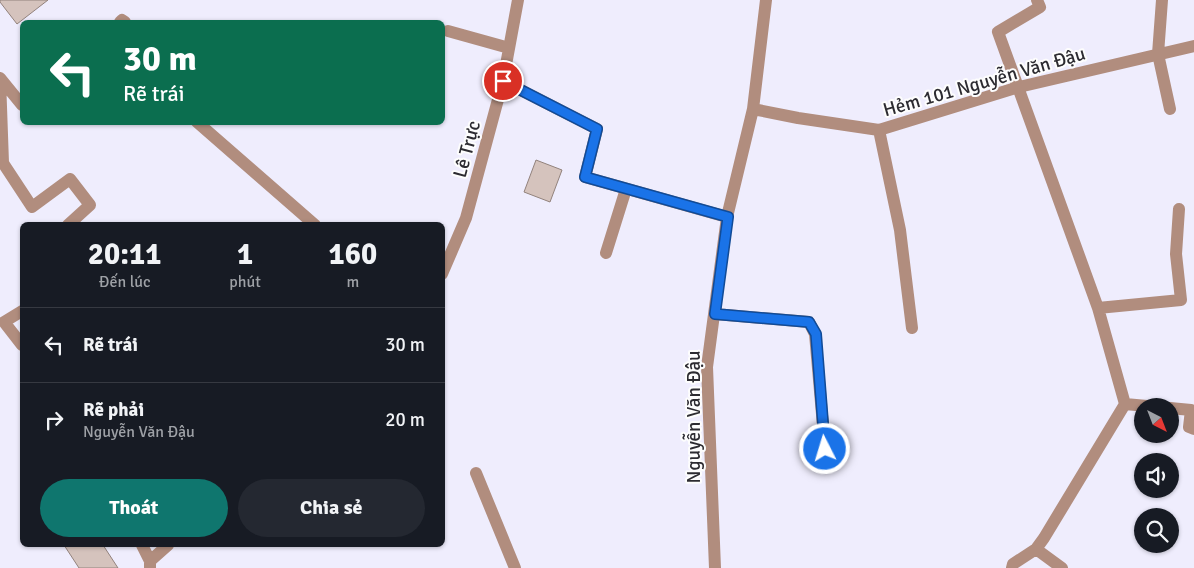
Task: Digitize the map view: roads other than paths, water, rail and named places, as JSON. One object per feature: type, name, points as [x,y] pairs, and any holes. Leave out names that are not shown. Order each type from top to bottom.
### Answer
[{"type":"street","name":"Lê Trực","points":[[445,267],[466,218],[503,81],[518,0]]},
{"type":"street","name":"Nguyễn Văn Đậu","points":[[715,568],[707,367],[728,217],[753,109],[766,0]]},
{"type":"street","points":[[1012,568],[1013,564],[1036,549],[1126,404],[1098,308],[998,32],[1040,6],[1037,0]]},
{"type":"street","points":[[1162,0],[1158,54],[1170,109]]},
{"type":"street","points":[[448,30],[509,48]]},
{"type":"street","name":"Hẻm 101 Nguyễn Văn Đậu","points":[[753,109],[879,130],[1019,87],[1194,46]]},
{"type":"street","points":[[0,78],[20,103]]},
{"type":"street","points":[[0,78],[3,163],[32,207],[70,179],[90,205],[71,222]]},
{"type":"street","points":[[503,81],[597,129],[585,177],[728,217]]},
{"type":"street","points":[[200,125],[312,222]]},
{"type":"street","points":[[879,130],[900,230],[912,328]]},
{"type":"street","points":[[606,253],[626,189]]},
{"type":"street","points":[[1098,308],[1181,300],[1176,254],[1179,209]]},
{"type":"street","points":[[20,312],[2,324],[20,343]]},
{"type":"street","points":[[715,314],[809,322],[816,334],[825,449]]},
{"type":"street","points":[[1126,404],[1134,405]]},
{"type":"street","points":[[1179,409],[1191,410],[1189,427],[1194,429]]},
{"type":"street","points":[[476,473],[515,568]]},
{"type":"street","points":[[143,547],[150,564],[166,547]]},
{"type":"street","points":[[1036,549],[1062,568]]}]
